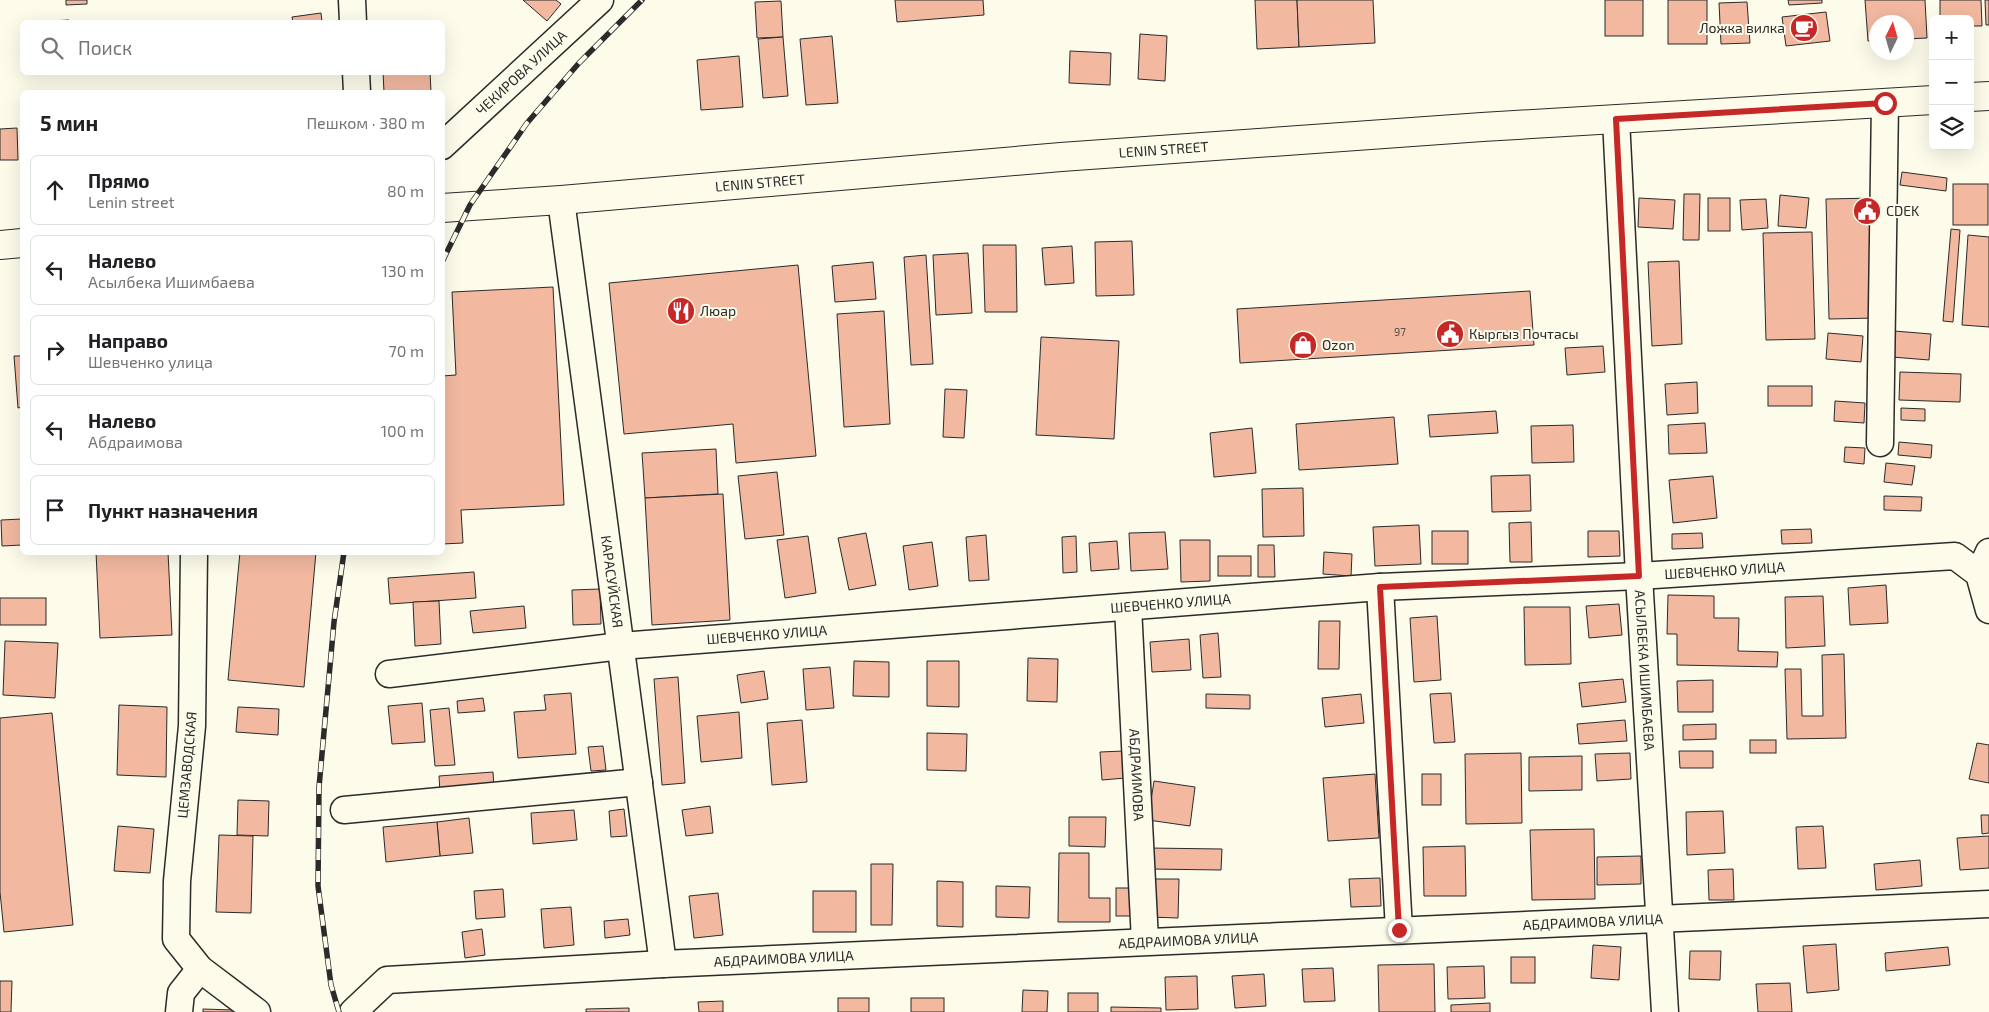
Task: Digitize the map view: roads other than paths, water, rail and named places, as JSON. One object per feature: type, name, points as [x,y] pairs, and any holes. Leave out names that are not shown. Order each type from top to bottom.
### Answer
[{"type":"main road","points":[[1974,97],[1989,96]]},
{"type":"main road","name":"LENIN STREET","points":[[445,208],[561,200],[1062,157],[1616,119],[1929,100]]},
{"type":"main road","points":[[0,245],[20,243]]},
{"type":"street","points":[[352,0],[353,20]]},
{"type":"street","name":"ЧЕКИРОВА УЛИЦА","points":[[445,143],[600,0]]},
{"type":"street","points":[[356,75],[357,90]]},
{"type":"street","points":[[1880,443],[1885,103]]},
{"type":"street","name":"АСЫЛБЕКА ИШИМБАЕВА","points":[[1616,119],[1639,576],[1665,1012]]},
{"type":"street","name":"КАРАСУЙСКАЯ","points":[[561,200],[663,964]]},
{"type":"street","name":"ЦЕМЗАВОДСКАЯ","points":[[194,555],[192,726],[177,881],[176,939],[200,969],[257,1012]]},
{"type":"street","name":"ШЕВЧЕНКО УЛИЦА","points":[[390,674],[621,646],[1380,587],[1639,576],[1955,556],[1984,563]]},
{"type":"street","points":[[1984,563],[1989,610]]},
{"type":"street","points":[[1380,587],[1399,930]]},
{"type":"street","name":"АБДРАИМОВА","points":[[1128,607],[1145,941]]},
{"type":"street","points":[[344,810],[639,782]]},
{"type":"street","name":"АБДРАИМОВА УЛИЦА","points":[[353,1012],[387,980],[663,964],[1145,941],[1989,904]]},
{"type":"street","points":[[179,1012],[181,993],[200,969]]},
{"type":"railway","points":[[445,256],[470,205],[527,123],[579,63],[642,0]]},
{"type":"railway","points":[[339,1012],[331,985],[318,886],[319,787],[334,622],[344,555]]},
{"type":"place","name":"Ложка вилка","points":[[1804,28]]},
{"type":"place","name":"CDEK","points":[[1867,211]]},
{"type":"place","name":"Люар","points":[[681,311]]},
{"type":"place","name":"Кыргыз Почтасы","points":[[1450,334]]},
{"type":"place","name":"Ozon","points":[[1303,345]]}]
